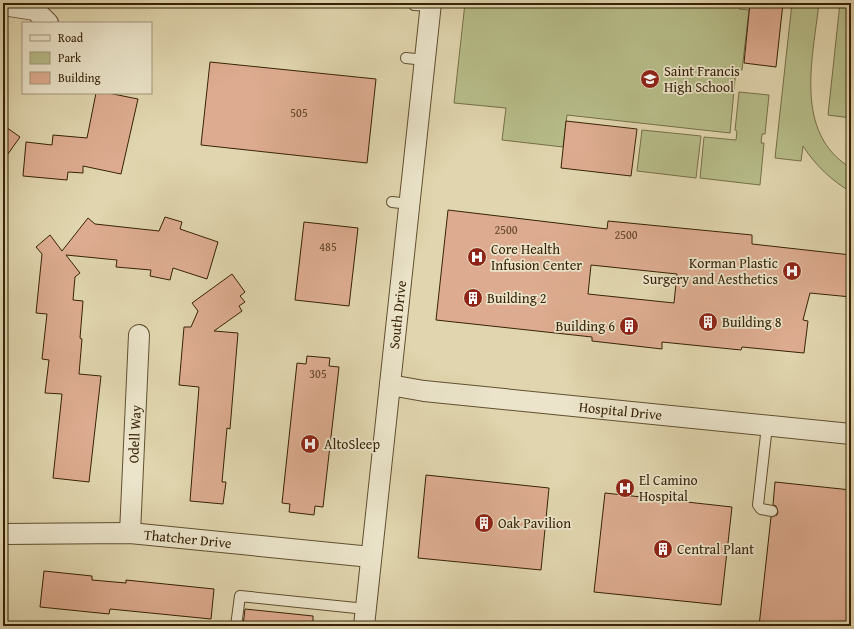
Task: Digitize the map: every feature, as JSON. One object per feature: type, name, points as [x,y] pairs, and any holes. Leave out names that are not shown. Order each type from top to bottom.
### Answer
[{"type":"street","points":[[3,5],[35,10],[47,22]]},
{"type":"street","name":"South Drive","points":[[365,618],[390,385],[401,203],[415,59],[425,5]]},
{"type":"street","name":"Odell Way","points":[[130,533],[139,335]]},
{"type":"street","name":"Hospital Drive","points":[[390,385],[424,391],[851,434]]},
{"type":"street","name":"Thatcher Drive","points":[[3,534],[130,533],[371,557]]},
{"type":"lane","points":[[767,426],[758,505],[761,509],[772,511]]},
{"type":"lane","points":[[236,626],[240,596],[365,618]]},
{"type":"green space","points":[[465,3],[743,3],[739,9],[749,10],[742,70],[736,69],[730,133],[567,115],[563,147],[502,140],[506,108],[454,103]]},
{"type":"green space","points":[[792,3],[819,3],[811,70],[811,93],[814,115],[821,135],[833,153],[851,168],[851,192],[824,172],[803,146],[801,161],[775,158]]},
{"type":"green space","points":[[840,3],[851,3],[851,118],[828,115]]},
{"type":"green space","points":[[739,92],[769,95],[765,134],[762,134],[761,143],[764,143],[760,185],[700,178],[704,137],[736,140],[737,131],[735,130]]},
{"type":"green space","points":[[642,130],[701,136],[696,178],[637,171]]},
{"type":"building","points":[[750,3],[783,3],[776,67],[744,63]]},
{"type":"building","points":[[210,62],[376,79],[367,163],[201,145]]},
{"type":"building","points":[[96,94],[113,94],[138,99],[121,174],[83,166],[83,173],[68,172],[67,180],[23,176],[26,142],[52,145],[53,135],[87,138]]},
{"type":"building","points":[[566,121],[637,129],[631,176],[561,168]]},
{"type":"building","points":[[3,125],[20,137],[3,161]]},
{"type":"building","points":[[448,210],[607,229],[608,221],[752,235],[752,244],[851,255],[851,297],[810,293],[803,320],[808,321],[804,353],[742,347],[741,350],[662,342],[662,349],[592,341],[592,337],[436,320]],"holes":[[[591,265],[677,274],[674,303],[588,294]]]},
{"type":"building","points":[[165,217],[182,222],[180,229],[218,242],[207,279],[173,268],[170,280],[150,276],[151,270],[116,267],[117,260],[66,255],[80,273],[75,277],[73,300],[83,301],[79,374],[101,376],[89,482],[53,478],[62,394],[45,393],[49,360],[42,359],[47,314],[36,313],[42,254],[36,247],[50,235],[62,251],[88,218],[95,224],[159,231]]},
{"type":"building","points":[[304,222],[358,228],[349,306],[295,300]]},
{"type":"building","points":[[232,274],[245,292],[240,296],[245,302],[239,306],[242,311],[214,331],[238,333],[230,429],[227,428],[222,482],[226,482],[223,504],[190,501],[199,387],[179,385],[184,327],[191,327],[198,311],[192,303]]},
{"type":"building","points":[[307,356],[330,358],[329,366],[339,367],[323,507],[315,506],[314,515],[289,512],[290,504],[282,503],[297,363],[306,364]]},
{"type":"building","name":"Oak Pavilion","points":[[426,475],[549,488],[541,570],[418,558]]},
{"type":"building","points":[[775,482],[851,490],[851,626],[759,626],[771,517],[777,515],[778,512],[776,506],[773,505]]},
{"type":"building","name":"Central Plant","points":[[605,493],[732,507],[721,605],[594,592]]},
{"type":"building","points":[[44,571],[92,576],[92,580],[126,583],[126,580],[214,589],[211,619],[110,609],[109,614],[40,607]]},
{"type":"building","points":[[245,609],[313,616],[313,626],[243,626]]},
{"type":"place","name":"Saint Francis High School","points":[[650,79]]},
{"type":"place","name":"Core Health Infusion Center","points":[[477,257]]},
{"type":"place","name":"Korman Plastic Surgery and Aesthetics","points":[[792,271]]},
{"type":"place","name":"Building 2","points":[[473,298]]},
{"type":"place","name":"Building 8","points":[[708,322]]},
{"type":"place","name":"Building 6","points":[[629,326]]},
{"type":"place","name":"AltoSleep","points":[[310,444]]},
{"type":"place","name":"El Camino Hospital","points":[[625,488]]},
{"type":"place","name":"Oak Pavilion","points":[[484,523]]},
{"type":"place","name":"Central Plant","points":[[663,549]]}]
